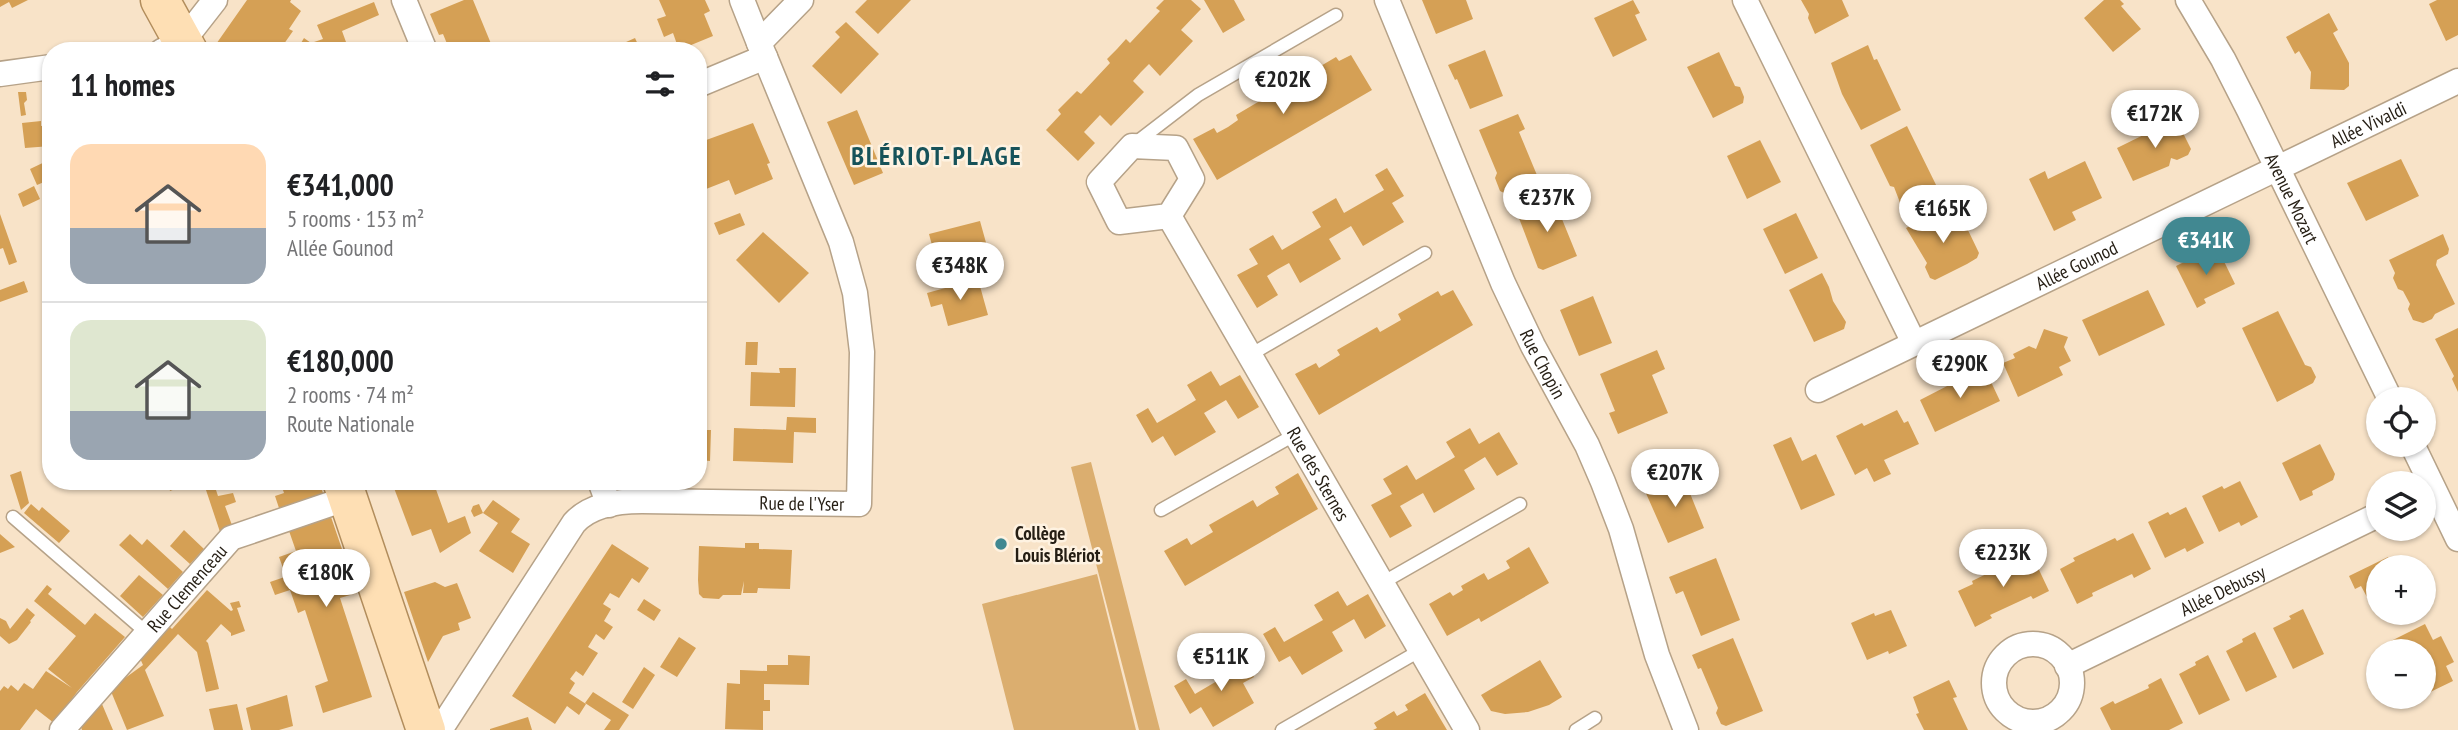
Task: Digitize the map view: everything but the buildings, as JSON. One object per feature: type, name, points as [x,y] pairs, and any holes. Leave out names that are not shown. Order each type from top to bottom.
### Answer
[{"type":"main road","points":[[160,0],[176,42]]},
{"type":"main road","points":[[345,490],[426,730]]},
{"type":"street","points":[[183,42],[215,0]]},
{"type":"street","points":[[404,0],[421,42]]},
{"type":"street","points":[[742,0],[762,50]]},
{"type":"street","points":[[707,80],[762,50],[801,0]]},
{"type":"street","name":"Rue Chopin","points":[[1387,0],[1503,283],[1587,445],[1603,482],[1621,529],[1657,655],[1686,730]]},
{"type":"street","points":[[1745,0],[1914,343]]},
{"type":"street","name":"Avenue Mozart","points":[[2188,0],[2223,59],[2384,387]]},
{"type":"street","name":"Rue de l'Yser","points":[[440,730],[574,523],[588,511],[642,500],[859,504],[862,352],[855,293],[841,242],[762,50]]},
{"type":"street","points":[[0,74],[42,68]]},
{"type":"street","name":"Allée Vivaldi","points":[[2277,167],[2458,81]]},
{"type":"street","points":[[1132,146],[1176,148],[1192,179],[1169,216],[1119,222],[1099,182],[1132,146]]},
{"type":"street","name":"Allée Gounod","points":[[1818,390],[2277,167]]},
{"type":"street","name":"Rue des Sternes","points":[[1169,216],[1468,730]]},
{"type":"street","name":"Rue Clemenceau","points":[[62,730],[231,538],[345,490]]},
{"type":"street","points":[[604,490],[610,505]]},
{"type":"street","points":[[2436,502],[2458,538]]},
{"type":"street","name":"Allée Debussy","points":[[2067,666],[2366,520]]},
{"type":"lane","points":[[1132,146],[1198,95],[1336,15]]},
{"type":"lane","points":[[1250,355],[1425,253]]},
{"type":"lane","points":[[1161,510],[1296,434]]},
{"type":"lane","points":[[1382,583],[1520,503]]},
{"type":"lane","points":[[13,517],[147,633]]},
{"type":"lane","points":[[1282,730],[1421,650]]},
{"type":"lane","points":[[1576,730],[1595,718]]},
{"type":"shaded area","points":[[1091,462],[1160,730],[1139,730],[1071,467]]},
{"type":"shaded area","points":[[1097,574],[1136,730],[1014,730],[982,604]]},
{"type":"place","name":"Collège Louis Blériot","points":[[1001,544]]},
{"type":"district","name":"BLÉRIOT-PLAGE","points":[[937,156]]}]
